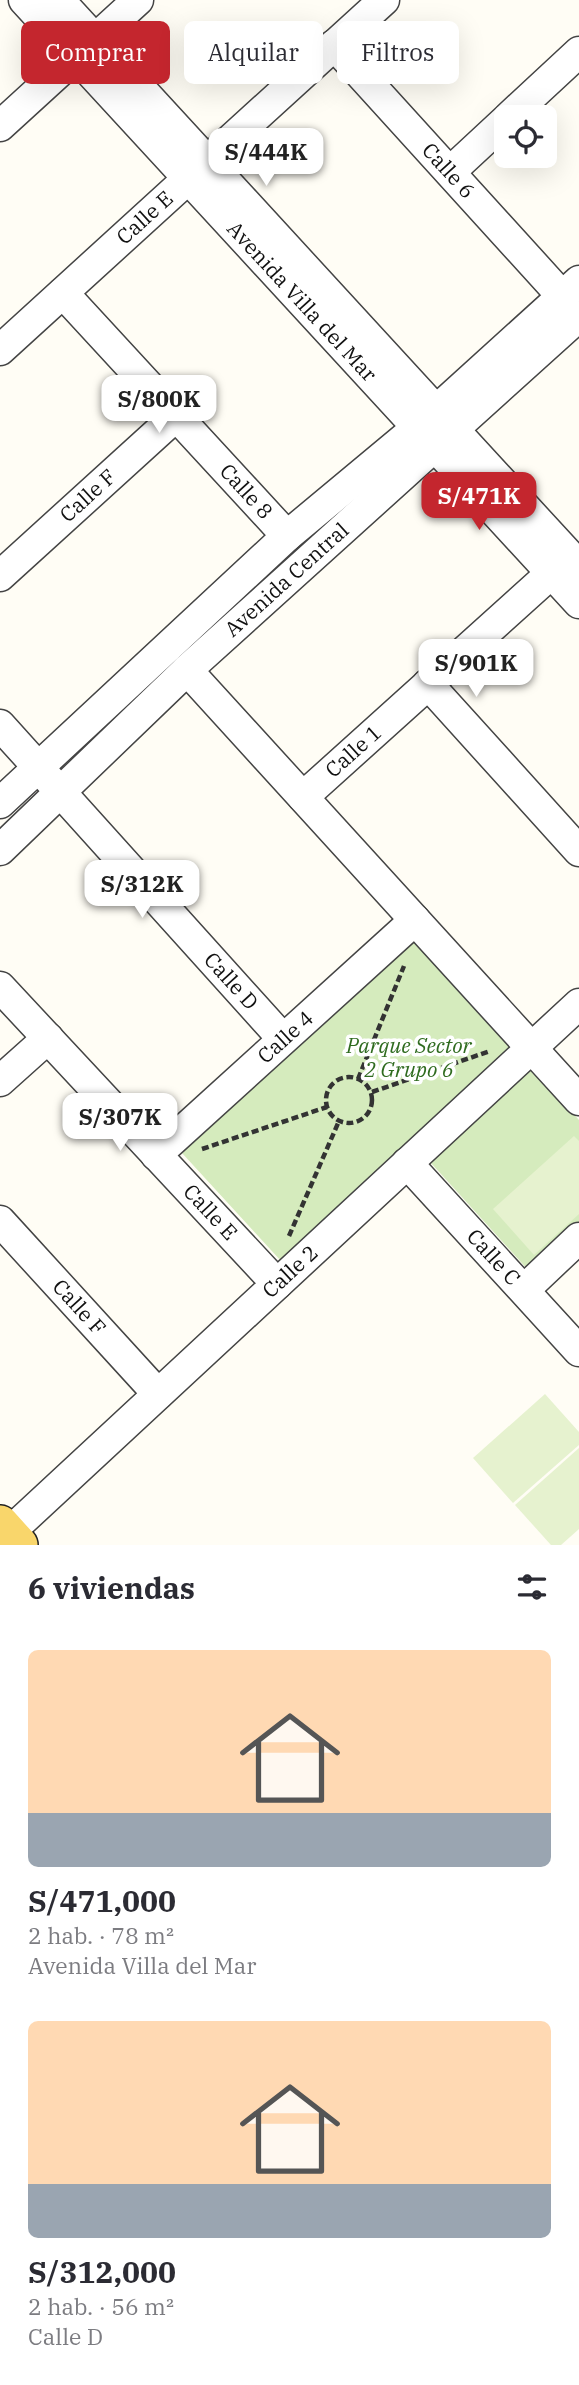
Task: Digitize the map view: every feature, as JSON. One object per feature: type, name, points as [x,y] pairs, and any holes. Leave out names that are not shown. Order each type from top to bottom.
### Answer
[{"type":"street","name":"Avenida Villa del Mar","points":[[24,0],[51,21]]},
{"type":"street","name":"Avenida Villa del Mar","points":[[59,0],[71,21]]},
{"type":"street","points":[[115,21],[138,0]]},
{"type":"street","name":"Calle E","points":[[0,350],[384,0]]},
{"type":"street","name":"Calle 6","points":[[334,46],[450,172],[573,298]]},
{"type":"street","points":[[522,105],[579,52]]},
{"type":"street","points":[[0,125],[46,84]]},
{"type":"street","name":"Avenida Villa del Mar","points":[[119,84],[436,428],[568,562],[579,603]]},
{"type":"street","points":[[450,172],[494,131]]},
{"type":"street","name":"Calle 8","points":[[63,293],[287,536]]},
{"type":"street","name":"Avenida Central","points":[[0,850],[573,298]]},
{"type":"street","name":"Calle F","points":[[0,576],[176,416]]},
{"type":"street","name":"Avenida Central","points":[[0,803],[287,536],[436,428]]},
{"type":"street","name":"Calle 1","points":[[303,797],[568,562]]},
{"type":"street","points":[[187,670],[579,1100]]},
{"type":"street","points":[[428,684],[579,851]]},
{"type":"street","name":"Calle D","points":[[0,724],[283,1039]]},
{"type":"street","name":"Calle 4","points":[[156,1155],[415,920]]},
{"type":"street","name":"Calle E","points":[[0,987],[275,1281]]},
{"type":"street","name":"Calle 2","points":[[7,1536],[275,1281],[407,1163],[527,1044],[579,1004]]},
{"type":"street","points":[[0,1082],[48,1038]]},
{"type":"street","name":"Calle C","points":[[407,1163],[579,1351]]},
{"type":"street","name":"Calle F","points":[[0,1221],[158,1394]]},
{"type":"street","points":[[524,1290],[579,1238]]},
{"type":"path","points":[[358,1079],[414,941],[415,920]]},
{"type":"path","points":[[372,1092],[527,1044]]},
{"type":"path","points":[[347,1077],[368,1085],[372,1092],[372,1108],[368,1115],[354,1124],[339,1121],[327,1107],[326,1095],[334,1083],[347,1077]]},
{"type":"path","points":[[201,1149],[327,1107]]},
{"type":"path","points":[[275,1281],[339,1121]]},
{"type":"green space","name":"Parque Sector 2 Grupo 6","points":[[414,939],[579,1120],[579,1225],[529,1271],[411,1141],[281,1261],[182,1153]]},
{"type":"green space","points":[[574,1136],[579,1141],[579,1214],[534,1255],[493,1209]]},
{"type":"green space","points":[[545,1394],[579,1432],[579,1445],[513,1503],[473,1458]]},
{"type":"green space","points":[[579,1448],[579,1529],[561,1545],[551,1545],[515,1505]]}]
